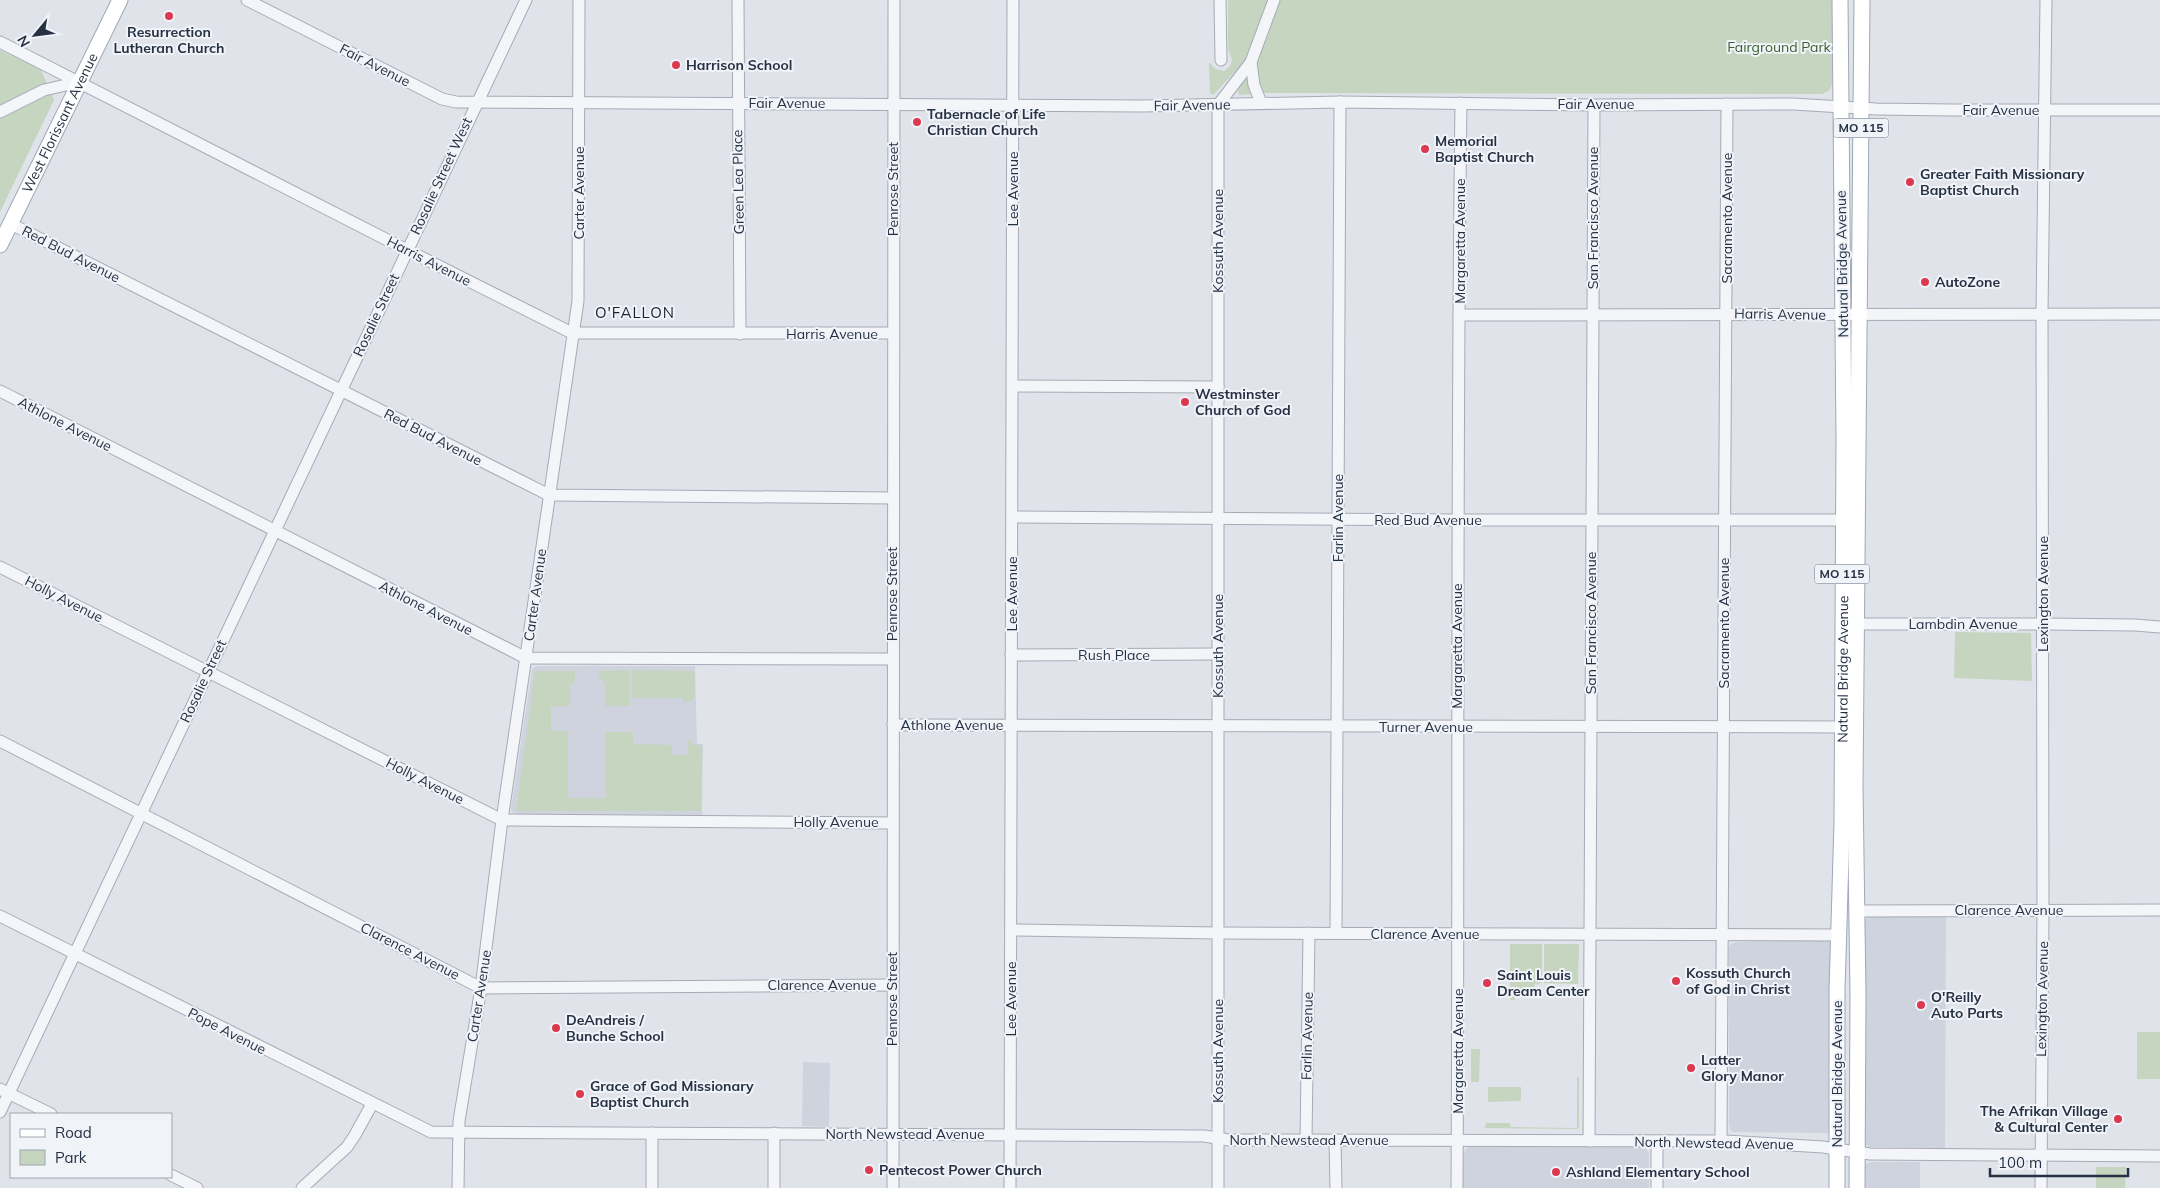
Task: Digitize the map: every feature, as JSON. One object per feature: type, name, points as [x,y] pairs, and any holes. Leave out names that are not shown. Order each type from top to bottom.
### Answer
[{"type":"main road","name":"West Florissant Avenue","points":[[0,245],[120,0]]},
{"type":"main road","name":"Natural Bridge Avenue","points":[[1837,1188],[1838,935],[1842,823],[1841,0]]},
{"type":"main road","points":[[1841,0],[1848,26],[1850,84],[1861,107]]},
{"type":"main road","name":"Natural Bridge Avenue","points":[[1856,1188],[1858,911],[1855,786],[1862,0]]},
{"type":"main road","points":[[1841,106],[1851,132],[1852,192],[1860,227]]},
{"type":"main road","points":[[1838,1031],[1846,1074],[1848,1135],[1851,1146],[1856,1153]]},
{"type":"main road","points":[[1837,1149],[1845,1160],[1847,1188]]},
{"type":"street","name":"Fair Avenue","points":[[247,0],[442,99],[456,102],[893,104],[1261,104],[1340,102],[1594,105],[1726,104],[1952,110],[2160,110]]},
{"type":"street","points":[[476,101],[526,0]]},
{"type":"street","name":"Carter Avenue","points":[[458,1188],[458,1133],[481,988],[502,820],[578,286],[579,0]]},
{"type":"street","name":"Green Lea Place","points":[[738,0],[737,103],[740,334]]},
{"type":"street","name":"Penrose Street","points":[[893,1188],[892,498],[894,0]]},
{"type":"street","name":"Lee Avenue","points":[[1010,1188],[1013,0]]},
{"type":"street","points":[[1220,0],[1222,60]]},
{"type":"street","points":[[1218,104],[1251,62],[1274,0]]},
{"type":"street","name":"Lexington Avenue","points":[[2041,1188],[2043,910],[2042,313],[2046,0]]},
{"type":"street","name":"Harris Avenue","points":[[0,42],[572,333],[893,334]]},
{"type":"street","points":[[1251,62],[1254,85],[1261,104]]},
{"type":"street","points":[[0,112],[5,107],[44,90],[79,82]]},
{"type":"street","name":"Rosalie Street West","points":[[406,250],[476,101]]},
{"type":"street","name":"Farlin Avenue","points":[[1336,933],[1340,102]]},
{"type":"street","name":"Margaretta Avenue","points":[[1457,1188],[1459,934],[1457,727],[1461,103]]},
{"type":"street","name":"Kossuth Avenue","points":[[1218,104],[1218,1188]]},
{"type":"street","name":"Sacramento Avenue","points":[[1721,1141],[1724,934],[1724,519],[1727,314],[1726,104]]},
{"type":"street","name":"San Francisco Avenue","points":[[1589,1141],[1594,105]]},
{"type":"street","name":"Red Bud Avenue","points":[[11,224],[549,495],[892,498]]},
{"type":"street","name":"Rosalie Street","points":[[0,1112],[4,1091],[76,954],[406,250]]},
{"type":"street","name":"Harris Avenue","points":[[1459,315],[2160,314]]},
{"type":"street","points":[[1013,386],[1218,387]]},
{"type":"street","name":"Athlone Avenue","points":[[0,391],[526,658],[892,659]]},
{"type":"street","name":"Red Bud Avenue","points":[[1012,517],[1338,520],[1843,520]]},
{"type":"street","name":"Holly Avenue","points":[[0,567],[502,820],[892,823]]},
{"type":"street","name":"Lambdin Avenue","points":[[1857,624],[2043,624],[2160,627]]},
{"type":"street","name":"Rush Place","points":[[1011,655],[1218,654]]},
{"type":"street","name":"Athlone Avenue","points":[[893,725],[1010,725]]},
{"type":"street","name":"Turner Avenue","points":[[1010,725],[1842,727]]},
{"type":"street","name":"Clarence Avenue","points":[[0,742],[481,988],[892,985]]},
{"type":"street","name":"Clarence Avenue","points":[[1858,911],[2160,910]]},
{"type":"street","name":"Pope Avenue","points":[[0,916],[425,1131],[458,1133]]},
{"type":"street","name":"Clarence Avenue","points":[[1011,930],[1218,933],[1838,935]]},
{"type":"street","name":"Farlin Avenue","points":[[1306,1140],[1309,933]]},
{"type":"street","points":[[4,1091],[49,1113]]},
{"type":"street","points":[[302,1188],[347,1147],[372,1104]]},
{"type":"street","name":"North Newstead Avenue","points":[[458,1133],[1010,1134],[1204,1136],[1306,1140],[1721,1141],[1773,1143],[1870,1154],[2160,1156]]},
{"type":"street","points":[[652,1133],[652,1188]]},
{"type":"street","points":[[774,1133],[774,1188]]},
{"type":"street","points":[[1336,1140],[1336,1188]]},
{"type":"street","points":[[1657,1141],[1657,1188]]},
{"type":"street","points":[[172,1176],[197,1188]]},
{"type":"shaded area","points":[[537,666],[695,666],[697,744],[703,744],[702,815],[515,814],[512,812],[532,669]]},
{"type":"shaded area","points":[[1868,916],[1946,916],[1945,1148],[1869,1147],[1863,1142],[1865,921]]},
{"type":"shaded area","points":[[1827,940],[1831,942],[1830,1131],[1828,1133],[1732,1132],[1729,1125],[1729,947],[1736,942]]},
{"type":"shaded area","points":[[803,1062],[830,1063],[829,1127],[802,1126]]},
{"type":"shaded area","name":"Ashland Elementary School","points":[[1468,1147],[1642,1147],[1647,1149],[1649,1154],[1649,1188],[1463,1188],[1463,1156]]},
{"type":"shaded area","points":[[1871,1162],[1920,1162],[1920,1188],[1863,1188],[1864,1167],[1865,1164]]},
{"type":"green space","name":"Fairground Park","points":[[1228,0],[1833,0],[1832,84],[1830,90],[1822,94],[1265,93],[1239,95],[1234,73],[1213,95],[1210,93],[1209,62],[1215,69],[1224,71],[1230,66],[1232,60],[1228,49]]},
{"type":"green space","points":[[0,50],[41,70],[54,100],[0,212]]},
{"type":"green space","points":[[1955,632],[2031,633],[2032,681],[1954,678]]},
{"type":"green space","points":[[629,670],[629,706],[605,706],[605,683],[603,683],[603,679],[599,679],[599,671]]},
{"type":"green space","points":[[632,670],[695,671],[695,697],[690,701],[683,702],[683,698],[632,698]]},
{"type":"green space","points":[[535,671],[575,671],[575,683],[570,683],[570,706],[551,707],[551,731],[568,731],[568,798],[606,798],[606,732],[633,732],[633,744],[672,745],[672,755],[688,755],[688,741],[691,741],[693,745],[702,745],[701,811],[516,811]]},
{"type":"green space","points":[[1510,944],[1542,944],[1542,983],[1535,984],[1533,990],[1515,990],[1515,1000],[1510,1000]]},
{"type":"green space","points":[[1544,944],[1579,944],[1578,984],[1544,983]]},
{"type":"green space","points":[[2137,1032],[2160,1032],[2160,1079],[2137,1079]]},
{"type":"green space","points":[[1471,1049],[1480,1049],[1479,1082],[1471,1082]]},
{"type":"green space","points":[[1577,1077],[1579,1077],[1579,1127],[1577,1129],[1485,1128],[1486,1123],[1510,1123],[1511,1127],[1577,1128]]},
{"type":"green space","points":[[1488,1087],[1521,1087],[1521,1101],[1488,1102]]},
{"type":"green space","points":[[2096,1167],[2126,1167],[2125,1188],[2096,1188]]},
{"type":"place","name":"Resurrection Lutheran Church","points":[[169,16]]},
{"type":"place","name":"Harrison School","points":[[676,65]]},
{"type":"place","name":"Tabernacle of Life Christian Church","points":[[917,122]]},
{"type":"place","name":"Memorial Baptist Church","points":[[1425,149]]},
{"type":"place","name":"Greater Faith Missionary Baptist Church","points":[[1910,182]]},
{"type":"place","name":"AutoZone","points":[[1925,282]]},
{"type":"place","name":"Westminster Church of God","points":[[1185,402]]},
{"type":"place","name":"Kossuth Church of God in Christ","points":[[1676,981]]},
{"type":"place","name":"Saint Louis Dream Center","points":[[1487,983]]},
{"type":"place","name":"O'Reilly Auto Parts","points":[[1921,1005]]},
{"type":"place","name":"DeAndreis / Bunche School","points":[[556,1028]]},
{"type":"place","name":"Latter Glory Manor","points":[[1691,1068]]},
{"type":"place","name":"Grace of God Missionary Baptist Church","points":[[580,1094]]},
{"type":"place","name":"The Afrikan Village & Cultural Center","points":[[2118,1119]]},
{"type":"place","name":"Pentecost Power Church","points":[[869,1170]]},
{"type":"place","name":"Ashland Elementary School","points":[[1556,1172]]},
{"type":"district","name":"O'FALLON","points":[[635,313]]}]
